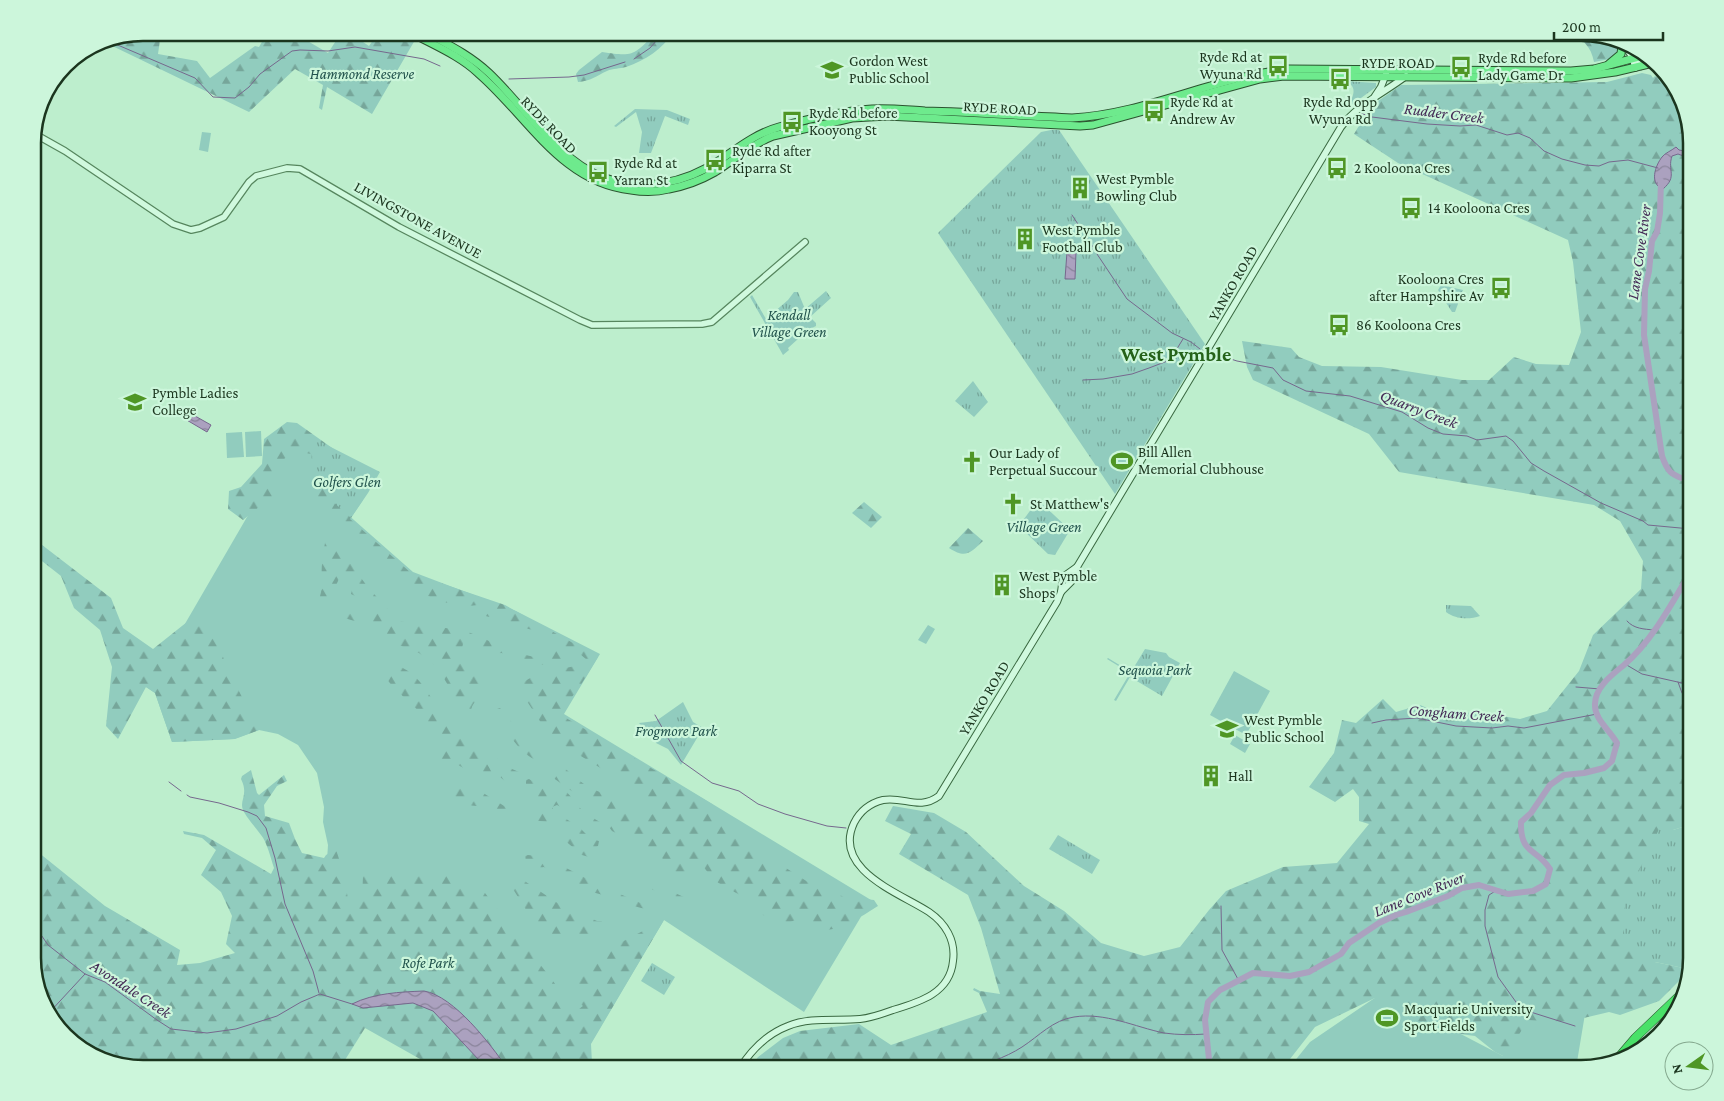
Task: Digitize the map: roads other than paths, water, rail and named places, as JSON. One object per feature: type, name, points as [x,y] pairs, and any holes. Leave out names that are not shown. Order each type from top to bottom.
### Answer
[{"type":"highway","name":"RYDE ROAD","points":[[427,41],[460,59],[478,73],[557,156],[574,169],[605,184],[625,190],[639,191],[668,190],[698,180],[769,138],[852,118],[887,116],[1080,126],[1093,125],[1260,79],[1284,76],[1571,71],[1609,65],[1636,58]]},
{"type":"highway","name":"RYDE ROAD","points":[[441,41],[463,53],[487,71],[558,146],[578,164],[594,174],[615,181],[639,185],[658,184],[683,179],[706,168],[754,138],[771,130],[851,112],[881,109],[1064,118],[1089,117],[1125,110],[1266,71],[1308,68],[1406,76],[1571,78],[1605,74],[1646,65]]},
{"type":"highway","points":[[1609,65],[1621,54],[1622,50]]},
{"type":"highway","points":[[1626,1049],[1672,1003]]},
{"type":"main road","points":[[1638,67],[1639,59]]},
{"type":"main road","points":[[1383,92],[1387,74]]},
{"type":"main road","name":"YANKO ROAD","points":[[1374,97],[1387,74]]},
{"type":"main road","name":"YANKO ROAD","points":[[747,1060],[758,1046],[775,1032],[787,1026],[804,1022],[869,1018],[923,1000],[938,991],[945,983],[954,958],[951,940],[946,929],[939,919],[929,912],[863,872],[852,855],[850,836],[856,820],[870,805],[885,800],[918,804],[930,802],[939,796],[1341,127],[1356,110],[1406,76]]},
{"type":"street","name":"LIVINGSTONE AVENUE","points":[[41,138],[65,151],[173,224],[191,230],[224,217],[249,182],[256,176],[287,168],[300,169],[399,227],[592,325],[694,324],[712,322],[805,242]]},
{"type":"water","points":[[1676,147],[1683,151],[1683,156],[1678,154],[1672,156],[1671,177],[1663,189],[1656,183],[1655,174],[1659,161]]},
{"type":"water","points":[[1067,252],[1076,252],[1075,279],[1065,279]]},
{"type":"water","points":[[188,412],[211,425],[207,432],[185,419]]},
{"type":"water","points":[[424,991],[436,995],[447,1002],[471,1023],[501,1060],[479,1060],[433,1011],[413,1003],[363,1008],[352,1004],[378,995]]},
{"type":"waterway","points":[[634,59],[650,48],[656,41]]},
{"type":"waterway","points":[[117,45],[195,78],[213,97],[235,98],[249,87],[260,74],[292,51],[328,51],[355,47],[424,59],[440,66]]},
{"type":"waterway","points":[[509,79],[584,75],[625,62]]},
{"type":"waterway","name":"Rudder Creek","points":[[1360,113],[1372,117],[1427,124],[1476,125],[1507,135],[1518,133],[1530,138],[1544,151],[1562,159],[1585,165],[1599,166],[1609,162],[1628,160],[1658,168]]},
{"type":"waterway","name":"Lane Cove River","points":[[1661,181],[1660,213],[1657,232],[1652,241],[1645,289],[1644,335],[1662,456],[1672,474],[1683,479]]},
{"type":"waterway","name":"Quarry Creek","points":[[1072,215],[1093,247]]},
{"type":"waterway","name":"Quarry Creek","points":[[1097,254],[1127,299],[1172,333],[1191,342],[1200,349]]},
{"type":"waterway","points":[[1083,380],[1132,374],[1170,360],[1183,339]]},
{"type":"waterway","name":"Quarry Creek","points":[[1212,353],[1237,361],[1273,368],[1283,380],[1306,391],[1350,396],[1402,412],[1428,428],[1443,434],[1467,436],[1477,440],[1506,436],[1513,441],[1531,463],[1601,503],[1643,521],[1648,525],[1683,528]]},
{"type":"waterway","name":"Lane Cove River","points":[[1209,1060],[1205,1020],[1208,1002],[1220,990],[1253,973],[1290,976],[1309,972],[1341,954],[1349,943],[1379,923],[1448,896],[1462,888],[1479,885],[1508,894],[1533,891],[1546,884],[1550,869],[1540,857],[1526,846],[1521,833],[1521,822],[1531,813],[1550,785],[1564,775],[1604,768],[1612,761],[1617,743],[1597,715],[1595,704],[1598,692],[1605,682],[1634,655],[1653,633],[1683,584]]},
{"type":"waterway","points":[[1627,621],[1636,627],[1654,630]]},
{"type":"waterway","points":[[1625,664],[1642,674],[1683,683]]},
{"type":"waterway","points":[[1678,682],[1682,693]]},
{"type":"waterway","points":[[1576,687],[1600,689]]},
{"type":"waterway","name":"Congham Creek","points":[[1372,723],[1417,718],[1456,726],[1492,728],[1508,726],[1524,728],[1597,714]]},
{"type":"waterway","points":[[655,715],[681,761],[712,783],[739,791],[758,804],[785,814],[827,826],[846,828]]},
{"type":"waterway","points":[[169,782],[181,791]]},
{"type":"waterway","points":[[187,795],[248,812],[257,816],[266,828],[285,904],[313,971],[319,993]]},
{"type":"waterway","points":[[1497,890],[1489,895],[1485,910],[1485,926],[1498,977],[1521,1009],[1575,1026]]},
{"type":"waterway","points":[[1221,906],[1222,950],[1239,981]]},
{"type":"waterway","name":"Avondale Creek","points":[[41,935],[48,945],[85,974],[105,982],[171,1029],[207,1033],[236,1029],[277,1016],[301,1002],[320,994],[352,1004]]},
{"type":"waterway","points":[[54,1007],[85,974]]},
{"type":"waterway","name":"Avondale Creek","points":[[996,1060],[1022,1047],[1059,1021],[1074,1017],[1108,1018],[1164,1033],[1206,1034]]},
{"type":"place","name":"Ryde Rd at Wyuna Rd","points":[[1278,66]]},
{"type":"place","name":"Ryde Rd before Lady Game Dr","points":[[1461,67]]},
{"type":"place","name":"Gordon West Public School","points":[[832,70]]},
{"type":"place","name":"Ryde Rd opp Wyuna Rd","points":[[1340,79]]},
{"type":"place","name":"Ryde Rd at Andrew Av","points":[[1154,111]]},
{"type":"place","name":"Ryde Rd before Kooyong St","points":[[792,122]]},
{"type":"place","name":"Ryde Rd after Kiparra St","points":[[715,160]]},
{"type":"place","name":"2 Kooloona Cres","points":[[1337,168]]},
{"type":"place","name":"Ryde Rd at Yarran St","points":[[598,172]]},
{"type":"place","name":"West Pymble Bowling Club","points":[[1080,188]]},
{"type":"place","name":"14 Kooloona Cres","points":[[1411,208]]},
{"type":"place","name":"West Pymble Football Club","points":[[1025,239]]},
{"type":"place","name":"Kooloona Cres after Hampshire Av","points":[[1501,288]]},
{"type":"place","name":"86 Kooloona Cres","points":[[1339,325]]},
{"type":"place","name":"Pymble Ladies College","points":[[135,402]]},
{"type":"place","name":"Bill Allen Memorial Clubhouse","points":[[1122,461]]},
{"type":"place","name":"Our Lady of Perpetual Succour","points":[[972,462]]},
{"type":"place","name":"St Matthew's","points":[[1013,504]]},
{"type":"place","name":"West Pymble Shops","points":[[1002,585]]},
{"type":"place","name":"West Pymble Public School","points":[[1227,729]]},
{"type":"place","name":"Hall","points":[[1211,776]]},
{"type":"place","name":"Macquarie University Sport Fields","points":[[1387,1018]]},
{"type":"district","name":"West Pymble","points":[[1176,354]]},
{"type":"park label","name":"Hammond Reserve","points":[[362,74]]},
{"type":"park label","name":"Kendall Village Green","points":[[789,324]]},
{"type":"park label","name":"Golfers Glen","points":[[347,482]]},
{"type":"park label","name":"Village Green","points":[[1044,527]]},
{"type":"park label","name":"Sequoia Park","points":[[1155,670]]},
{"type":"park label","name":"Frogmore Park","points":[[676,731]]},
{"type":"park label","name":"Rofe Park","points":[[428,963]]}]
